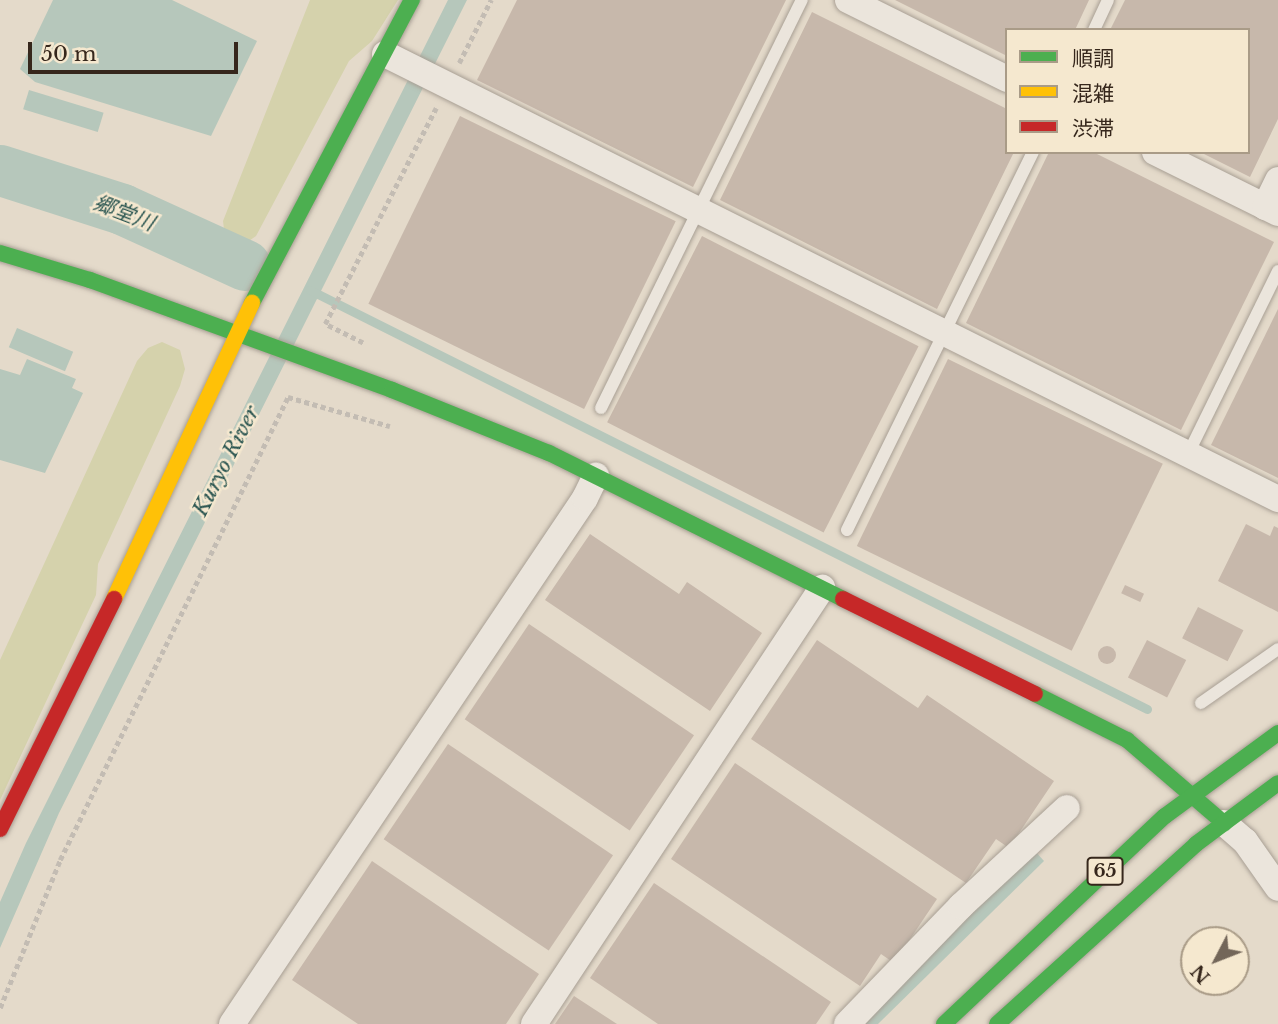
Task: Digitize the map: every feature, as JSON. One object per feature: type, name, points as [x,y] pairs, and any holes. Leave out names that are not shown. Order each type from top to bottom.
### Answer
[{"type":"street","points":[[0,829],[121,585],[236,334],[393,58],[412,0]]},
{"type":"street","points":[[848,0],[1005,78]]},
{"type":"street","points":[[393,58],[1278,499]]},
{"type":"street","points":[[1159,154],[1272,210],[1278,180]]},
{"type":"street","points":[[0,253],[90,280],[351,375],[498,430],[596,475],[1127,740],[1245,841],[1278,888]]},
{"type":"street","points":[[232,1024],[596,475]]},
{"type":"street","points":[[534,1024],[811,611],[822,588]]},
{"type":"street","name":"65","points":[[944,1024],[1011,957],[1191,795],[1278,733]]},
{"type":"street","name":"65","points":[[997,1024],[1083,942],[1224,823],[1278,783]]},
{"type":"street","points":[[847,1024],[961,905],[1067,808]]},
{"type":"lane","points":[[601,408],[802,0]]},
{"type":"lane","points":[[1095,28],[1108,0]]},
{"type":"lane","points":[[847,530],[1032,154]]},
{"type":"lane","points":[[1188,454],[1278,271]]},
{"type":"lane","points":[[1201,703],[1278,649]]},
{"type":"path","points":[[329,317],[491,0]]},
{"type":"path","points":[[0,1008],[60,860],[289,397],[331,413],[392,427],[400,424]]},
{"type":"shaded area","points":[[310,0],[398,0],[372,41],[349,61],[256,236],[236,250],[226,245],[223,221]]},
{"type":"shaded area","points":[[162,342],[180,350],[185,369],[180,386],[98,564],[96,595],[0,800],[0,660],[137,361],[148,348]]},
{"type":"water","points":[[53,0],[172,0],[257,41],[211,136],[35,82],[20,69]]},
{"type":"water","name":"Kuryo River","points":[[448,0],[467,0],[59,813],[0,948],[0,902],[26,843]]},
{"type":"water","points":[[29,90],[104,113],[98,132],[23,109]]},
{"type":"water","points":[[17,328],[73,352],[65,371],[9,347]]},
{"type":"water","points":[[27,359],[76,379],[72,388],[83,393],[45,473],[0,460],[0,369],[20,375]]},
{"type":"water","points":[[1035,851],[1044,861],[878,1024],[861,1024]]},
{"type":"building","points":[[517,0],[786,0],[693,187],[477,80]]},
{"type":"building","points":[[895,0],[1089,0],[1076,28],[1005,28],[1005,55]]},
{"type":"building","points":[[1125,0],[1278,0],[1278,119],[1250,177],[1204,154],[1250,154],[1250,28],[1111,28]]},
{"type":"building","points":[[812,12],[1005,108],[1005,154],[1013,154],[937,309],[720,200]]},
{"type":"building","points":[[460,116],[676,221],[584,409],[368,304]]},
{"type":"building","points":[[1048,154],[1097,154],[1274,242],[1181,430],[966,323]]},
{"type":"building","points":[[702,236],[919,346],[824,533],[607,422]]},
{"type":"building","points":[[1278,309],[1278,478],[1211,445]]},
{"type":"building","points":[[948,359],[1163,464],[1072,651],[857,546]]},
{"type":"building","points":[[1246,524],[1270,536],[1274,526],[1278,528],[1278,612],[1218,581]]},
{"type":"building","points":[[590,534],[679,594],[687,582],[762,633],[710,711],[545,600]]},
{"type":"building","points":[[1125,585],[1144,594],[1140,602],[1121,593]]},
{"type":"building","points":[[1198,607],[1243,630],[1228,661],[1182,638]]},
{"type":"building","points":[[529,624],[694,735],[630,831],[465,719]]},
{"type":"building","points":[[817,640],[918,708],[927,695],[1054,781],[1009,848],[996,839],[966,883],[751,739]]},
{"type":"building","points":[[1147,640],[1186,660],[1167,697],[1128,677]]},
{"type":"building","points":[[1107,646],[1113,649],[1116,655],[1113,661],[1107,664],[1101,661],[1098,655],[1101,649]]},
{"type":"building","points":[[448,744],[613,855],[549,951],[384,839]]},
{"type":"building","points":[[735,763],[937,899],[894,963],[881,954],[860,986],[671,859]]},
{"type":"building","points":[[372,861],[539,974],[506,1024],[358,1024],[292,980]]},
{"type":"building","points":[[654,883],[831,1002],[816,1024],[658,1024],[590,978]]},
{"type":"building","points":[[574,996],[617,1024],[555,1024]]},
{"type":"waterway","name":"郷堂川","points":[[0,170],[122,209],[245,265]]},
{"type":"waterway","points":[[310,290],[1147,709]]},
{"type":"traffic: fast","points":[[252,303],[412,0]]},
{"type":"traffic: fast","points":[[0,253],[90,280],[392,390],[549,453],[843,599]]},
{"type":"traffic: fast","points":[[1035,694],[1127,740],[1224,823]]},
{"type":"traffic: fast","points":[[944,1024],[1165,816],[1278,733]]},
{"type":"traffic: fast","points":[[997,1024],[1196,844],[1278,783]]},
{"type":"traffic: slow","points":[[114,599],[252,303]]},
{"type":"traffic: jam","points":[[0,829],[114,599]]},
{"type":"traffic: jam","points":[[843,599],[1035,694]]}]
